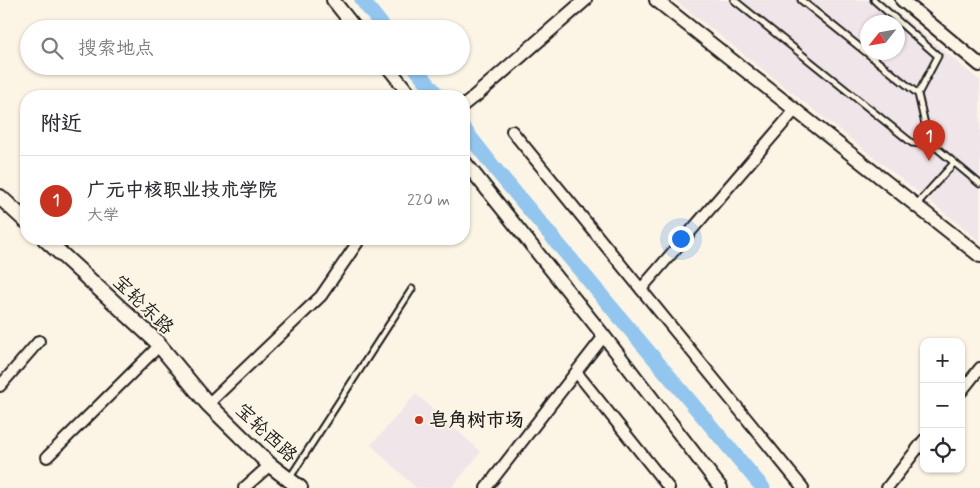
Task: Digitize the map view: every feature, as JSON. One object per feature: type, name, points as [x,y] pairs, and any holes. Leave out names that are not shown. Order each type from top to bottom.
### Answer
[{"type":"main road","points":[[0,196],[20,215]]},
{"type":"main road","name":"宝轮东路","points":[[52,245],[159,346],[208,404]]},
{"type":"main road","name":"宝轮西路","points":[[208,404],[270,465],[294,484]]},
{"type":"street","points":[[333,0],[349,20]]},
{"type":"street","points":[[470,100],[585,0]]},
{"type":"street","points":[[656,0],[980,256]]},
{"type":"street","points":[[902,0],[980,65]]},
{"type":"street","points":[[916,0],[980,55]]},
{"type":"street","points":[[394,75],[406,90]]},
{"type":"street","points":[[641,289],[795,110]]},
{"type":"street","points":[[512,131],[803,488]]},
{"type":"street","points":[[470,168],[604,336],[720,488]]},
{"type":"street","points":[[208,404],[321,296],[356,245]]},
{"type":"street","points":[[486,488],[604,336]]},
{"type":"street","points":[[0,386],[39,341]]},
{"type":"street","points":[[47,457],[159,346]]},
{"type":"street","points":[[965,387],[980,368]]},
{"type":"street","points":[[577,373],[669,488]]},
{"type":"street","points":[[887,488],[920,445]]},
{"type":"street","points":[[244,488],[270,465]]},
{"type":"lane","points":[[734,0],[912,143],[933,145]]},
{"type":"lane","points":[[801,0],[918,94],[927,133],[933,145],[980,184]]},
{"type":"lane","points":[[874,0],[938,56],[918,94]]},
{"type":"lane","points":[[916,205],[954,162]]},
{"type":"lane","points":[[294,484],[412,289]]},
{"type":"shaded area","points":[[675,0],[883,0],[901,15],[860,15],[860,60],[905,60],[905,18],[980,81],[980,241]]},
{"type":"shaded area","name":"皂角树市场","points":[[416,394],[481,452],[451,488],[416,488],[371,445]]},
{"type":"waterway","points":[[362,0],[378,20]]},
{"type":"waterway","points":[[421,75],[433,90]]},
{"type":"waterway","points":[[470,137],[763,488]]},
{"type":"place","name":"广元中核职业技术学院","points":[[929,161]]},
{"type":"place","name":"皂角树市场","points":[[419,420]]}]
